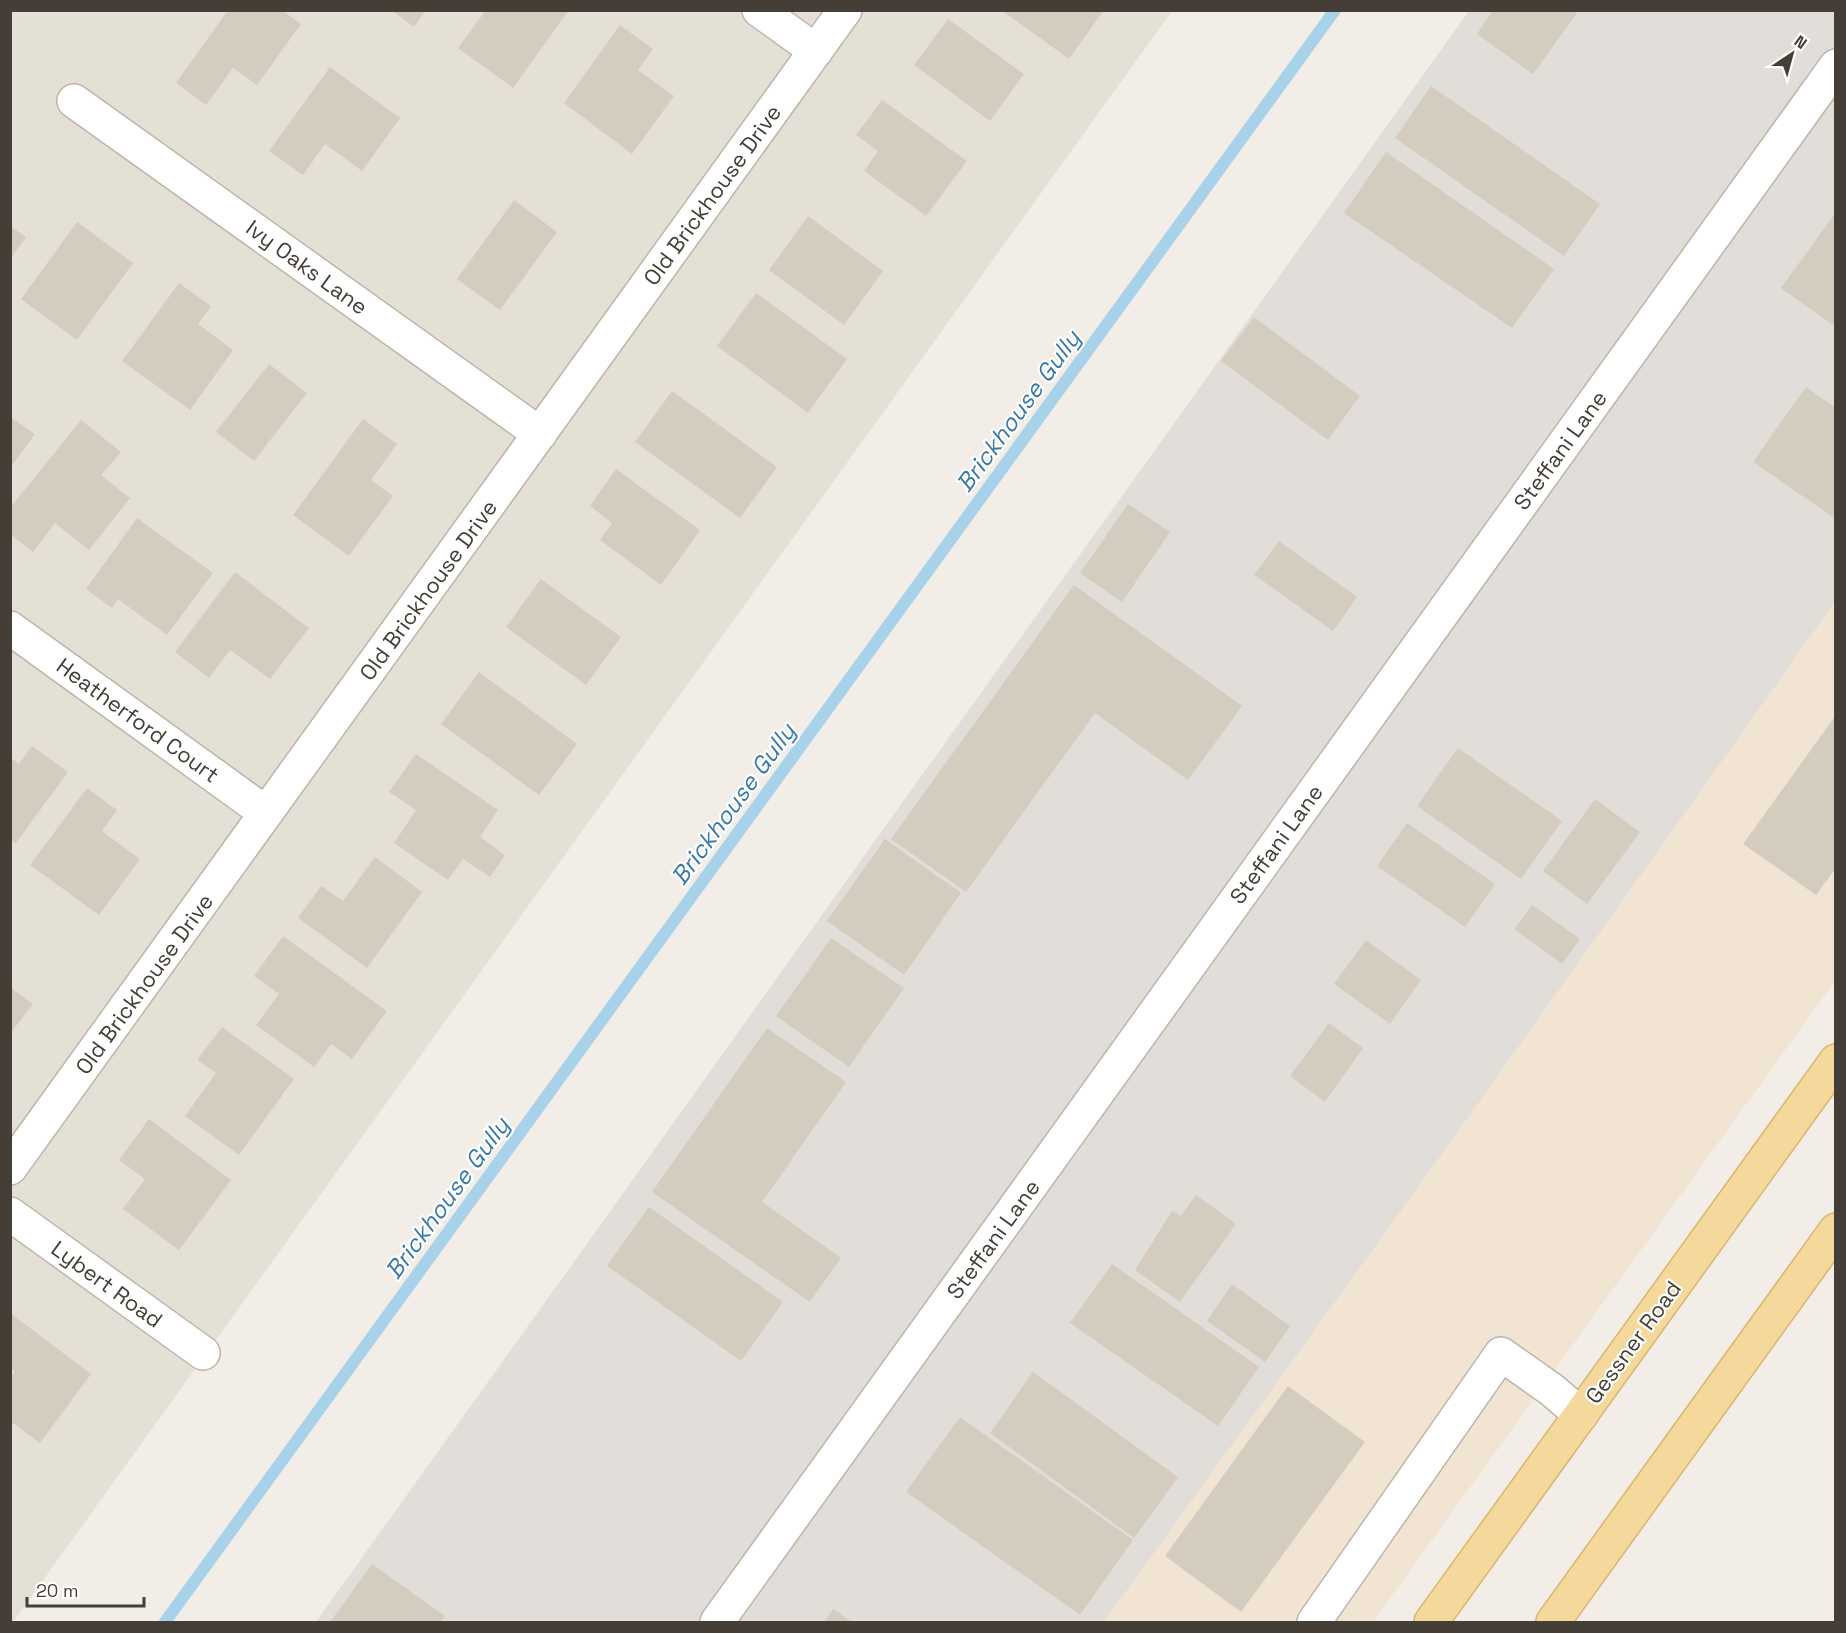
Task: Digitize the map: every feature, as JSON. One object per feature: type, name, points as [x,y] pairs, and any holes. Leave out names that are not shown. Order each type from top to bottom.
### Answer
[{"type":"main road","name":"Gessner Road","points":[[1431,1623],[1836,1061]]},
{"type":"main road","points":[[1554,1623],[1836,1230]]},
{"type":"street","points":[[759,10],[816,51]]},
{"type":"street","name":"Old Brickhouse Drive","points":[[10,1168],[845,10]]},
{"type":"street","name":"Steffani Lane","points":[[717,1623],[1836,66]]},
{"type":"street","name":"Ivy Oaks Lane","points":[[74,100],[540,434]]},
{"type":"street","name":"Heatherford Court","points":[[10,628],[266,813]]},
{"type":"street","name":"Lybert Road","points":[[10,1214],[203,1353]]},
{"type":"street","points":[[1314,1623],[1501,1354],[1581,1414]]},
{"type":"shaded area","points":[[11,11],[1172,11],[13,1622],[11,1622]]},
{"type":"shaded area","points":[[1469,11],[1835,11],[1835,602],[1467,1119],[1104,1622],[316,1622]]},
{"type":"shaded area","points":[[1835,602],[1835,981],[1373,1622],[1104,1622]]},
{"type":"building","points":[[228,10],[282,10],[301,24],[257,85],[233,68],[206,105],[176,83]]},
{"type":"building","points":[[391,10],[426,10],[414,27]]},
{"type":"building","points":[[486,10],[569,10],[513,88],[458,48]]},
{"type":"building","points":[[1001,10],[1104,10],[1069,59]]},
{"type":"building","points":[[1493,10],[1579,10],[1533,74],[1477,34]]},
{"type":"building","points":[[948,19],[1024,74],[990,121],[914,65]]},
{"type":"building","points":[[620,25],[653,49],[638,70],[674,96],[632,154],[564,103]]},
{"type":"building","points":[[330,67],[400,118],[362,171],[325,144],[303,175],[269,151]]},
{"type":"building","points":[[1431,86],[1600,204],[1564,256],[1395,138]]},
{"type":"building","points":[[882,100],[967,161],[926,216],[864,171],[878,151],[856,135]]},
{"type":"building","points":[[1386,152],[1554,269],[1512,328],[1344,213]]},
{"type":"building","points":[[514,200],[557,232],[500,310],[457,279]]},
{"type":"building","points":[[1836,212],[1836,327],[1781,288]]},
{"type":"building","points":[[808,216],[883,271],[844,325],[769,270]]},
{"type":"building","points":[[77,222],[133,263],[77,340],[21,299]]},
{"type":"building","points":[[10,226],[26,237],[10,259]]},
{"type":"building","points":[[179,283],[211,306],[198,324],[233,350],[190,410],[122,361]]},
{"type":"building","points":[[756,293],[847,359],[808,413],[717,346]]},
{"type":"building","points":[[1254,317],[1360,396],[1328,440],[1221,361]]},
{"type":"building","points":[[269,364],[307,393],[254,461],[216,432]]},
{"type":"building","points":[[1806,387],[1836,408],[1836,519],[1753,462]]},
{"type":"building","points":[[672,391],[777,467],[740,518],[635,442]]},
{"type":"building","points":[[10,417],[35,434],[10,468]]},
{"type":"building","points":[[363,419],[397,444],[371,480],[393,496],[349,556],[293,515]]},
{"type":"building","points":[[81,420],[121,452],[101,475],[130,498],[89,550],[55,523],[33,552],[10,534],[10,508]]},
{"type":"building","points":[[616,469],[700,530],[661,585],[600,540],[612,523],[590,506]]},
{"type":"building","points":[[1128,504],[1170,532],[1122,602],[1080,573]]},
{"type":"building","points":[[137,518],[213,573],[167,635],[118,599],[112,608],[86,589]]},
{"type":"building","points":[[1279,541],[1357,597],[1333,631],[1254,575]]},
{"type":"building","points":[[235,572],[309,628],[270,679],[230,650],[209,678],[175,652]]},
{"type":"building","points":[[541,579],[621,637],[586,685],[506,627]]},
{"type":"building","points":[[1074,585],[1242,706],[1188,780],[1095,713],[966,892],[891,839]]},
{"type":"building","points":[[479,672],[577,744],[539,795],[441,724]]},
{"type":"building","points":[[1836,715],[1836,868],[1816,895],[1743,844]]},
{"type":"building","points":[[32,746],[68,772],[16,843],[10,839],[10,757],[19,764]]},
{"type":"building","points":[[1458,748],[1562,821],[1521,879],[1417,806]]},
{"type":"building","points":[[416,754],[498,810],[480,837],[505,855],[490,877],[463,859],[448,880],[394,843],[416,810],[389,792]]},
{"type":"building","points":[[87,788],[117,810],[102,831],[140,859],[99,915],[30,865]]},
{"type":"building","points":[[1595,799],[1640,832],[1587,904],[1543,871]]},
{"type":"building","points":[[1407,823],[1495,884],[1465,927],[1377,866]]},
{"type":"building","points":[[885,839],[961,893],[904,975],[827,921]]},
{"type":"building","points":[[375,857],[422,892],[367,968],[298,918],[321,886],[343,901]]},
{"type":"building","points":[[1532,905],[1580,939],[1562,964],[1514,929]]},
{"type":"building","points":[[283,936],[387,1011],[352,1059],[331,1044],[314,1067],[256,1025],[279,994],[254,976]]},
{"type":"building","points":[[831,938],[904,988],[849,1067],[776,1016]]},
{"type":"building","points":[[1366,940],[1421,980],[1390,1024],[1334,984]]},
{"type":"building","points":[[10,987],[33,1004],[10,1034]]},
{"type":"building","points":[[1329,1023],[1363,1048],[1325,1102],[1290,1076]]},
{"type":"building","points":[[222,1027],[294,1079],[239,1155],[185,1116],[216,1073],[197,1060]]},
{"type":"building","points":[[767,1028],[846,1082],[762,1202],[841,1258],[810,1302],[652,1192]]},
{"type":"building","points":[[149,1119],[231,1180],[179,1250],[123,1209],[145,1179],[119,1160]]},
{"type":"building","points":[[1196,1195],[1236,1224],[1180,1302],[1135,1270],[1172,1211],[1181,1216]]},
{"type":"building","points":[[649,1207],[783,1302],[741,1361],[607,1266]]},
{"type":"building","points":[[1112,1264],[1259,1367],[1218,1426],[1070,1323]]},
{"type":"building","points":[[1232,1284],[1290,1326],[1265,1362],[1207,1321]]},
{"type":"building","points":[[10,1313],[91,1374],[40,1443],[10,1421],[10,1378],[15,1372],[10,1368]]},
{"type":"building","points":[[1033,1372],[1178,1477],[1134,1538],[990,1433]]},
{"type":"building","points":[[1288,1386],[1365,1442],[1241,1612],[1165,1556]]},
{"type":"building","points":[[960,1417],[1133,1540],[1080,1615],[906,1492]]},
{"type":"building","points":[[372,1564],[445,1616],[440,1622],[330,1622]]},
{"type":"building","points":[[833,1609],[852,1622],[824,1622]]},
{"type":"waterway","name":"Brickhouse Gully","points":[[165,1622],[1335,10]]}]
